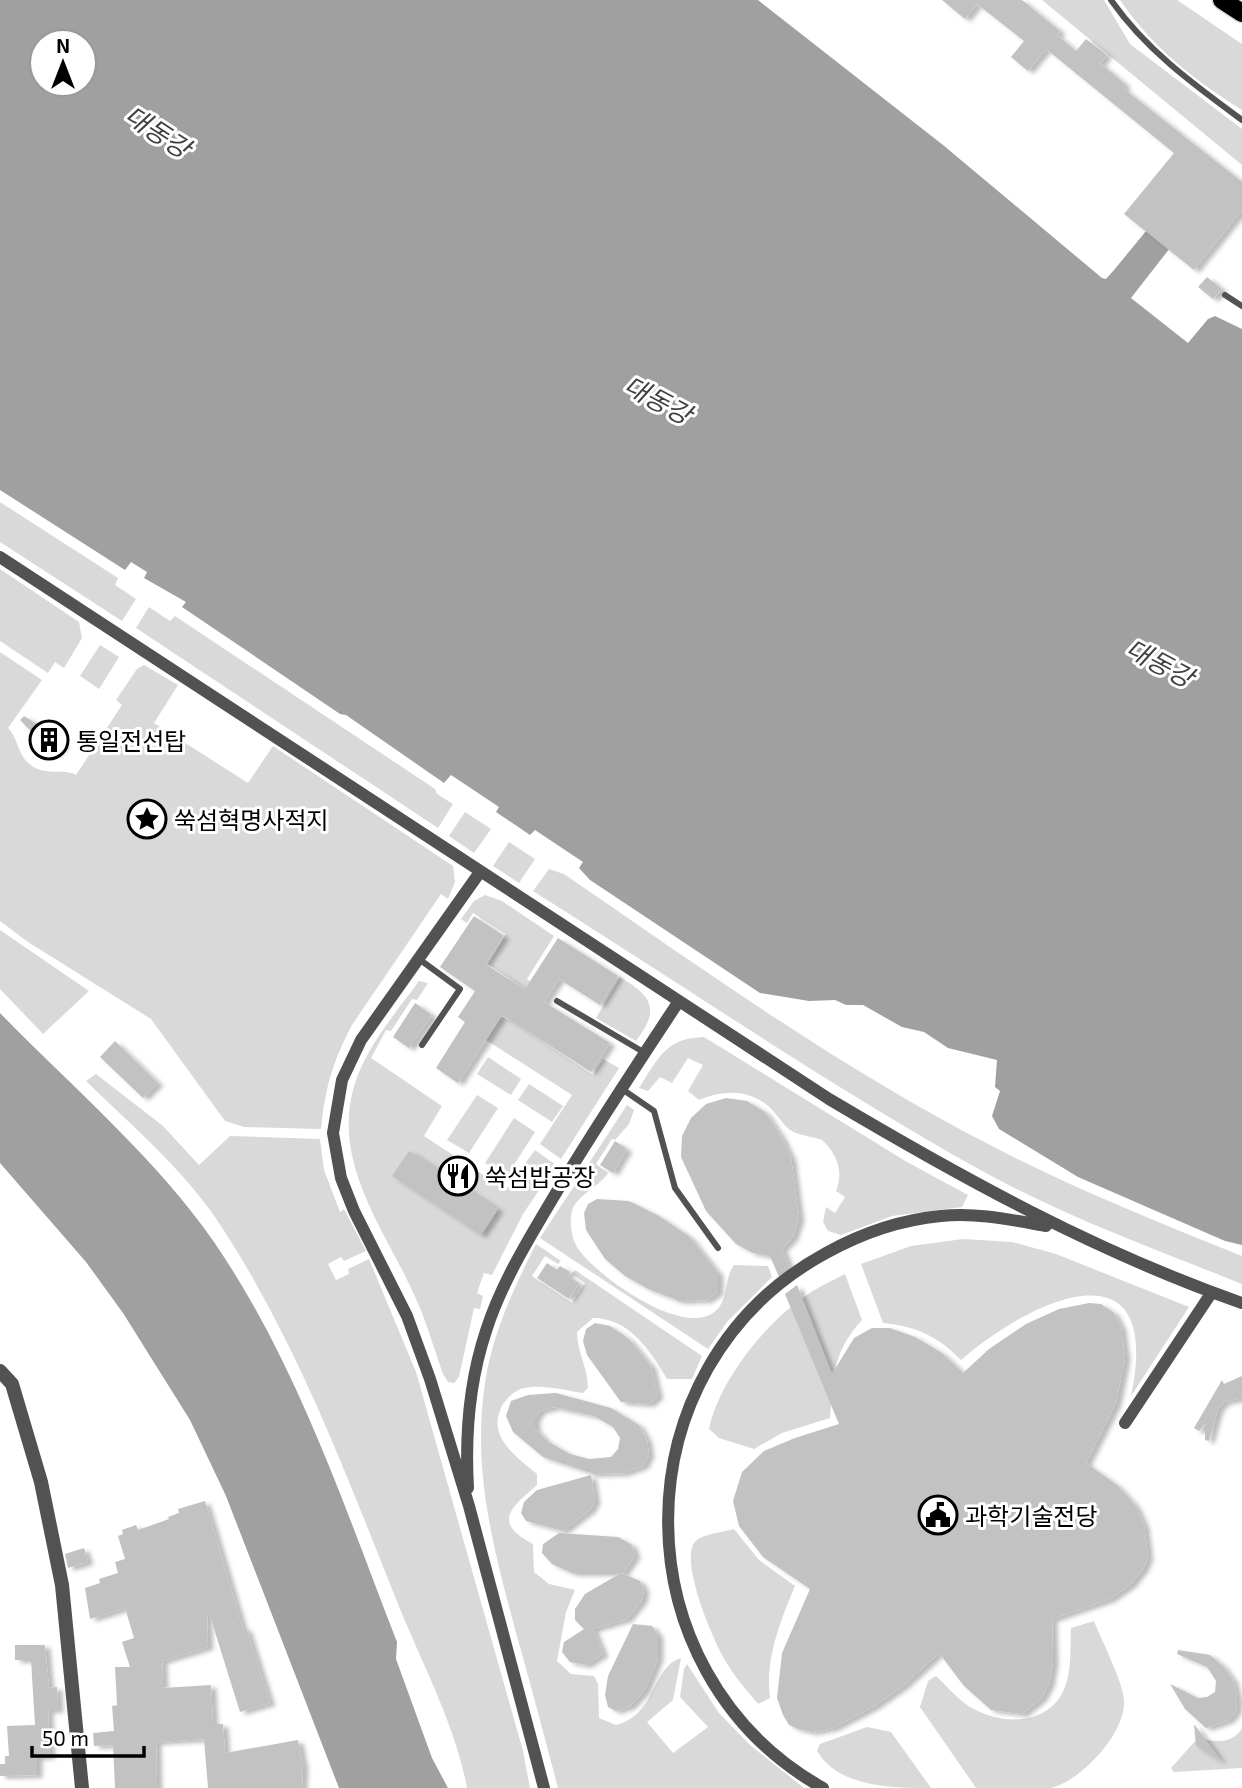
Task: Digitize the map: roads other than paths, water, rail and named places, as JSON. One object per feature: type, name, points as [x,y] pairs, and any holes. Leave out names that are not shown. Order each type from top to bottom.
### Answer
[{"type":"main road","points":[[1222,0],[1242,13]]},
{"type":"street","points":[[0,557],[840,1106],[962,1177],[1060,1228],[1242,1303]]},
{"type":"street","points":[[480,872],[350,1061],[337,1099],[333,1133],[341,1178],[354,1211],[407,1316],[469,1506],[544,1788]]},
{"type":"street","points":[[469,1506],[466,1450],[468,1418],[487,1328],[529,1237],[679,1001]]},
{"type":"street","points":[[824,1788],[775,1756],[743,1725],[716,1687],[693,1646],[673,1579],[668,1518],[673,1458],[687,1408],[723,1342],[760,1300],[796,1269],[845,1242],[883,1227],[942,1216],[1001,1218],[1060,1228]]},
{"type":"street","points":[[1125,1423],[1212,1292]]},
{"type":"street","points":[[0,1371],[12,1384],[53,1533],[69,1630],[82,1788]]},
{"type":"lane","points":[[1111,0],[1134,32],[1186,79],[1242,120]]},
{"type":"lane","points":[[1225,295],[1242,306]]},
{"type":"lane","points":[[419,958],[460,989],[422,1045]]},
{"type":"lane","points":[[557,1001],[645,1054]]},
{"type":"lane","points":[[622,1089],[654,1111],[675,1188],[718,1248]]},
{"type":"water","name":"대동강","points":[[0,0],[758,0],[943,145],[1102,278],[1106,279],[1169,203],[1191,221],[1131,298],[1188,343],[1208,319],[1215,316],[1242,329],[1242,1245],[1225,1241],[1078,1177],[999,1129],[992,1116],[1000,1091],[995,1087],[997,1060],[948,1048],[924,1032],[902,1027],[863,1005],[846,1005],[835,1000],[809,1001],[760,993],[590,880],[579,868],[583,862],[535,830],[530,835],[496,812],[499,807],[451,775],[444,783],[346,715],[340,714],[182,607],[186,602],[144,578],[147,572],[131,562],[125,570],[0,490]]},
{"type":"water","points":[[0,1013],[112,1123],[166,1181],[214,1242],[244,1288],[317,1436],[397,1642],[396,1659],[432,1758],[448,1788],[339,1788],[226,1496],[190,1420],[123,1313],[86,1262],[0,1163]]},
{"type":"place","name":"통일전선탑","points":[[49,740]]},
{"type":"place","name":"쑥섬혁명사적지","points":[[147,819]]},
{"type":"place","name":"쑥섬밥공장","points":[[458,1176]]},
{"type":"place","name":"과학기술전당","points":[[938,1515]]}]
